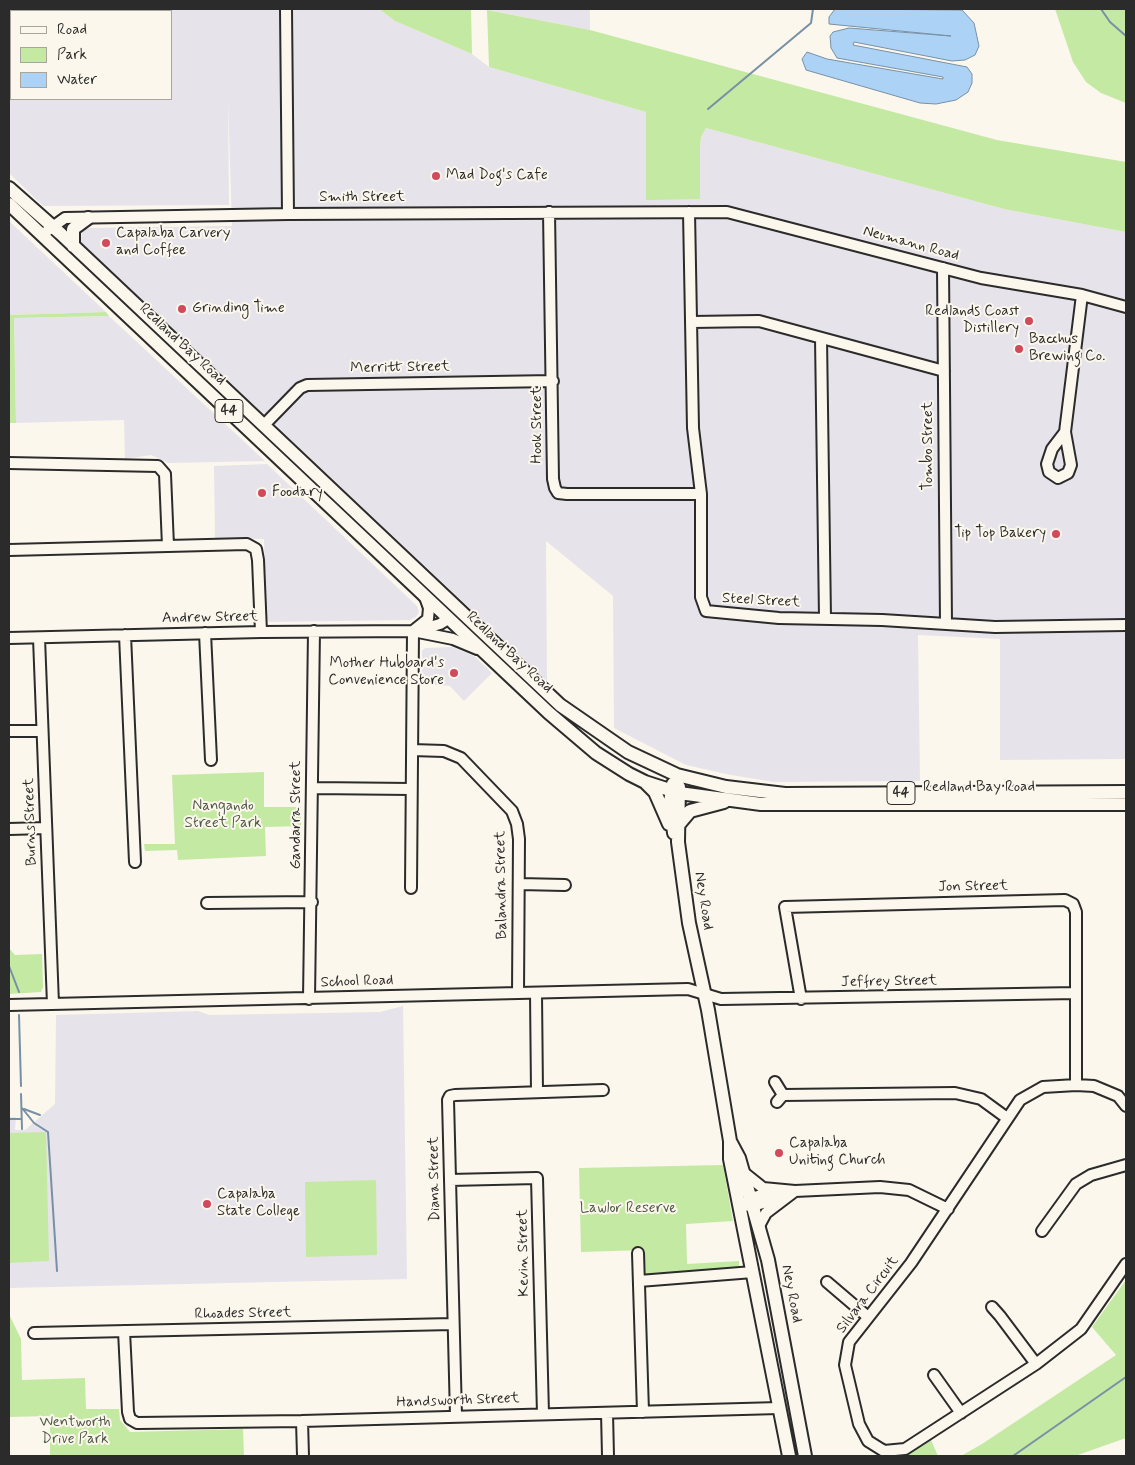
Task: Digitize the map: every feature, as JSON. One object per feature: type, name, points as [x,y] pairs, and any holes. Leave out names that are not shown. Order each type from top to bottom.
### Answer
[{"type":"main road","name":"Redland Bay Road","points":[[9,188],[52,226],[560,705],[628,752],[677,775],[726,786],[785,794],[1126,792]]},
{"type":"main road","name":"Redland Bay Road","points":[[9,204],[486,655],[596,753],[645,782],[675,792],[727,801],[788,805],[1126,804]]},
{"type":"main road","points":[[73,246],[73,229],[88,218]]},
{"type":"main road","points":[[452,622],[462,612]]},
{"type":"main road","name":"Ney Road","points":[[677,775],[675,792],[676,826],[689,923],[730,1141],[730,1159],[759,1226],[768,1260],[805,1456]]},
{"type":"main road","points":[[645,782],[655,792],[676,826],[690,811],[727,801]]},
{"type":"main road","name":"Ney Road","points":[[730,1141],[743,1172],[748,1203],[753,1272],[789,1456]]},
{"type":"street","points":[[286,9],[288,214]]},
{"type":"street","name":"Hook Street","points":[[549,212],[553,480],[558,493],[701,494]]},
{"type":"street","name":"Smith Street","points":[[42,235],[52,226],[66,218],[288,214],[689,212]]},
{"type":"street","name":"Neumann Road","points":[[689,212],[738,214],[981,278],[1082,295],[1126,307]]},
{"type":"street","name":"Steel Street","points":[[689,212],[693,428],[701,494],[702,597],[706,611],[780,618],[825,618],[995,627],[1126,625]]},
{"type":"street","name":"Tombo Street","points":[[943,268],[946,624]]},
{"type":"street","points":[[1065,432],[1082,295]]},
{"type":"street","points":[[692,322],[759,321],[944,370]]},
{"type":"street","points":[[821,338],[825,618]]},
{"type":"street","name":"Merritt Street","points":[[264,425],[300,388],[307,385],[553,380]]},
{"type":"street","points":[[9,463],[158,466],[165,474],[168,546]]},
{"type":"street","points":[[9,550],[247,544],[256,549],[258,560],[262,632]]},
{"type":"street","points":[[411,888],[413,631],[428,619],[430,614],[425,597]]},
{"type":"street","name":"Andrew Street","points":[[413,631],[452,622]]},
{"type":"street","name":"Andrew Street","points":[[427,633],[446,630],[452,622]]},
{"type":"street","name":"Andrew Street","points":[[9,638],[314,631],[413,631],[468,644],[486,655]]},
{"type":"street","name":"Gandarra Street","points":[[309,999],[312,902],[314,631]]},
{"type":"street","points":[[206,633],[211,760]]},
{"type":"street","points":[[125,636],[135,862]]},
{"type":"street","name":"Burns Street","points":[[39,638],[53,1004]]},
{"type":"street","points":[[9,731],[42,731]]},
{"type":"street","name":"Balandra Street","points":[[412,750],[452,753],[460,758],[505,802],[517,824],[519,884],[518,993]]},
{"type":"street","points":[[312,788],[411,789]]},
{"type":"street","points":[[9,829],[46,828]]},
{"type":"street","points":[[519,884],[565,885]]},
{"type":"street","name":"Jon Street","points":[[801,999],[785,907],[1065,900],[1072,904],[1076,912],[1076,1085]]},
{"type":"street","points":[[207,903],[312,902]]},
{"type":"street","name":"School Road","points":[[9,1005],[688,990],[704,995]]},
{"type":"street","points":[[536,993],[537,1092]]},
{"type":"street","name":"Jeffrey Street","points":[[704,995],[721,999],[801,999],[1076,993]]},
{"type":"street","points":[[775,1082],[780,1099],[955,1092],[981,1099],[1007,1118]]},
{"type":"street","name":"Silvara Circuit","points":[[1126,1106],[1118,1096],[1094,1086],[1043,1087],[1020,1100],[911,1263],[849,1342],[845,1366],[859,1424],[868,1441],[884,1451],[905,1449],[1036,1364],[1081,1330],[1126,1264]]},
{"type":"street","name":"Diana Street","points":[[456,1416],[448,1100],[450,1096],[603,1090]]},
{"type":"street","points":[[1042,1231],[1076,1184],[1091,1175],[1126,1165]]},
{"type":"street","points":[[743,1172],[763,1188],[792,1193]]},
{"type":"street","name":"Kevin Street","points":[[450,1180],[537,1178],[543,1414]]},
{"type":"street","points":[[748,1203],[792,1193],[880,1187],[909,1190],[948,1209]]},
{"type":"street","points":[[748,1203],[778,1190]]},
{"type":"street","points":[[759,1226],[766,1213],[792,1193]]},
{"type":"street","points":[[638,1253],[643,1412]]},
{"type":"street","points":[[640,1281],[753,1272]]},
{"type":"street","points":[[827,1282],[868,1317]]},
{"type":"street","points":[[992,1307],[1036,1364]]},
{"type":"street","name":"Rhoades Street","points":[[34,1332],[124,1332],[453,1324]]},
{"type":"street","name":"Handsworth Street","points":[[124,1332],[128,1412],[130,1419],[137,1423],[302,1421],[780,1408]]},
{"type":"street","points":[[934,1375],[961,1413]]},
{"type":"street","points":[[607,1413],[608,1456]]},
{"type":"street","points":[[302,1421],[303,1456]]},
{"type":"shaded area","points":[[9,9],[379,9],[395,21],[472,54],[489,67],[646,112],[646,199],[700,199],[700,148],[701,137],[706,128],[1004,209],[1126,232],[1126,759],[1000,760],[1000,639],[918,635],[920,781],[774,782],[686,765],[614,728],[613,596],[546,541],[547,681],[81,242],[82,230],[89,228],[232,226],[228,99],[229,205],[43,206],[9,173]]},
{"type":"shaded area","points":[[590,9],[590,30],[487,10]]},
{"type":"shaded area","points":[[9,221],[106,312],[9,315]]},
{"type":"shaded area","points":[[109,316],[265,461],[168,463],[151,455],[125,459],[124,420],[16,423],[14,318]]},
{"type":"shaded area","points":[[267,464],[417,606],[419,612],[416,617],[410,620],[269,622],[266,617],[264,539],[215,538],[214,466]]},
{"type":"shaded area","points":[[452,647],[474,656],[492,673],[464,701],[450,686],[422,684],[422,651],[425,648]]},
{"type":"shaded area","name":"Capalaba State College","points":[[403,1006],[407,1279],[9,1288],[9,1117],[16,1117],[15,1130],[25,1130],[55,1104],[56,1015],[198,1011],[209,1015],[380,1012]]},
{"type":"green space","points":[[379,9],[471,9],[472,54],[395,21]]},
{"type":"green space","points":[[1055,9],[1126,9],[1126,103],[1101,93],[1086,82],[1073,62]]},
{"type":"green space","points":[[487,10],[590,30],[997,140],[1126,162],[1126,232],[1004,209],[706,128],[701,137],[700,148],[700,199],[646,200],[646,112],[489,67]]},
{"type":"green space","points":[[106,312],[109,316],[14,318],[16,423],[9,423],[9,315]]},
{"type":"green space","name":"Nangando Street Park","points":[[264,772],[264,807],[301,807],[301,826],[265,827],[266,856],[178,860],[177,850],[145,851],[144,844],[175,844],[172,775]]},
{"type":"green space","points":[[9,948],[15,955],[42,954],[43,987],[41,992],[9,994]]},
{"type":"green space","points":[[46,1132],[49,1261],[9,1263],[9,1133]]},
{"type":"green space","name":"Lawlor Reserve","points":[[723,1165],[733,1221],[686,1224],[687,1264],[739,1261],[739,1268],[646,1275],[644,1250],[581,1252],[579,1168]]},
{"type":"green space","points":[[376,1180],[377,1255],[306,1257],[305,1182]]},
{"type":"green space","points":[[1126,1280],[1126,1438],[1075,1456],[961,1456],[1116,1355],[1092,1327]]},
{"type":"green space","name":"Wentworth Drive Park","points":[[9,1314],[21,1339],[22,1380],[85,1378],[86,1409],[119,1409],[120,1420],[130,1432],[243,1429],[244,1456],[50,1456],[50,1416],[9,1417]]},
{"type":"green space","points":[[931,1440],[938,1456],[906,1456],[907,1455]]},
{"type":"water","points":[[835,9],[962,10],[974,23],[979,46],[975,55],[965,60],[952,61],[854,42],[853,45],[967,67],[972,74],[972,83],[968,92],[956,100],[936,104],[920,103],[806,70],[802,59],[807,52],[827,59],[943,79],[943,77],[837,58],[831,48],[830,36],[833,32],[849,28],[951,36],[829,24],[829,17]]},
{"type":"waterway","points":[[708,109],[811,23],[813,9]]},
{"type":"waterway","points":[[1101,9],[1110,22],[1126,36]]},
{"type":"waterway","points":[[9,966],[19,992]]},
{"type":"waterway","points":[[19,1015],[21,1086]]},
{"type":"waterway","points":[[21,1094],[22,1129]]},
{"type":"waterway","points":[[22,1108],[34,1123],[48,1132],[57,1271]]},
{"type":"waterway","points":[[24,1109],[40,1115]]},
{"type":"waterway","points":[[9,1119],[21,1119]]},
{"type":"waterway","points":[[1013,1456],[1126,1377]]},
{"type":"place","name":"Mad Dog's Cafe","points":[[436,176]]},
{"type":"place","name":"Capalaba Carvery and Coffee","points":[[106,243]]},
{"type":"place","name":"Grinding Time","points":[[182,309]]},
{"type":"place","name":"Redlands Coast Distillery","points":[[1029,321]]},
{"type":"place","name":"Bacchus Brewing Co.","points":[[1019,349]]},
{"type":"place","name":"Foodary","points":[[262,493]]},
{"type":"place","name":"Tip Top Bakery","points":[[1056,534]]},
{"type":"place","name":"Mother Hubbard's Convenience Store","points":[[454,673]]},
{"type":"place","name":"Capalaba Uniting Church","points":[[779,1153]]},
{"type":"place","name":"Capalaba State College","points":[[207,1204]]}]
